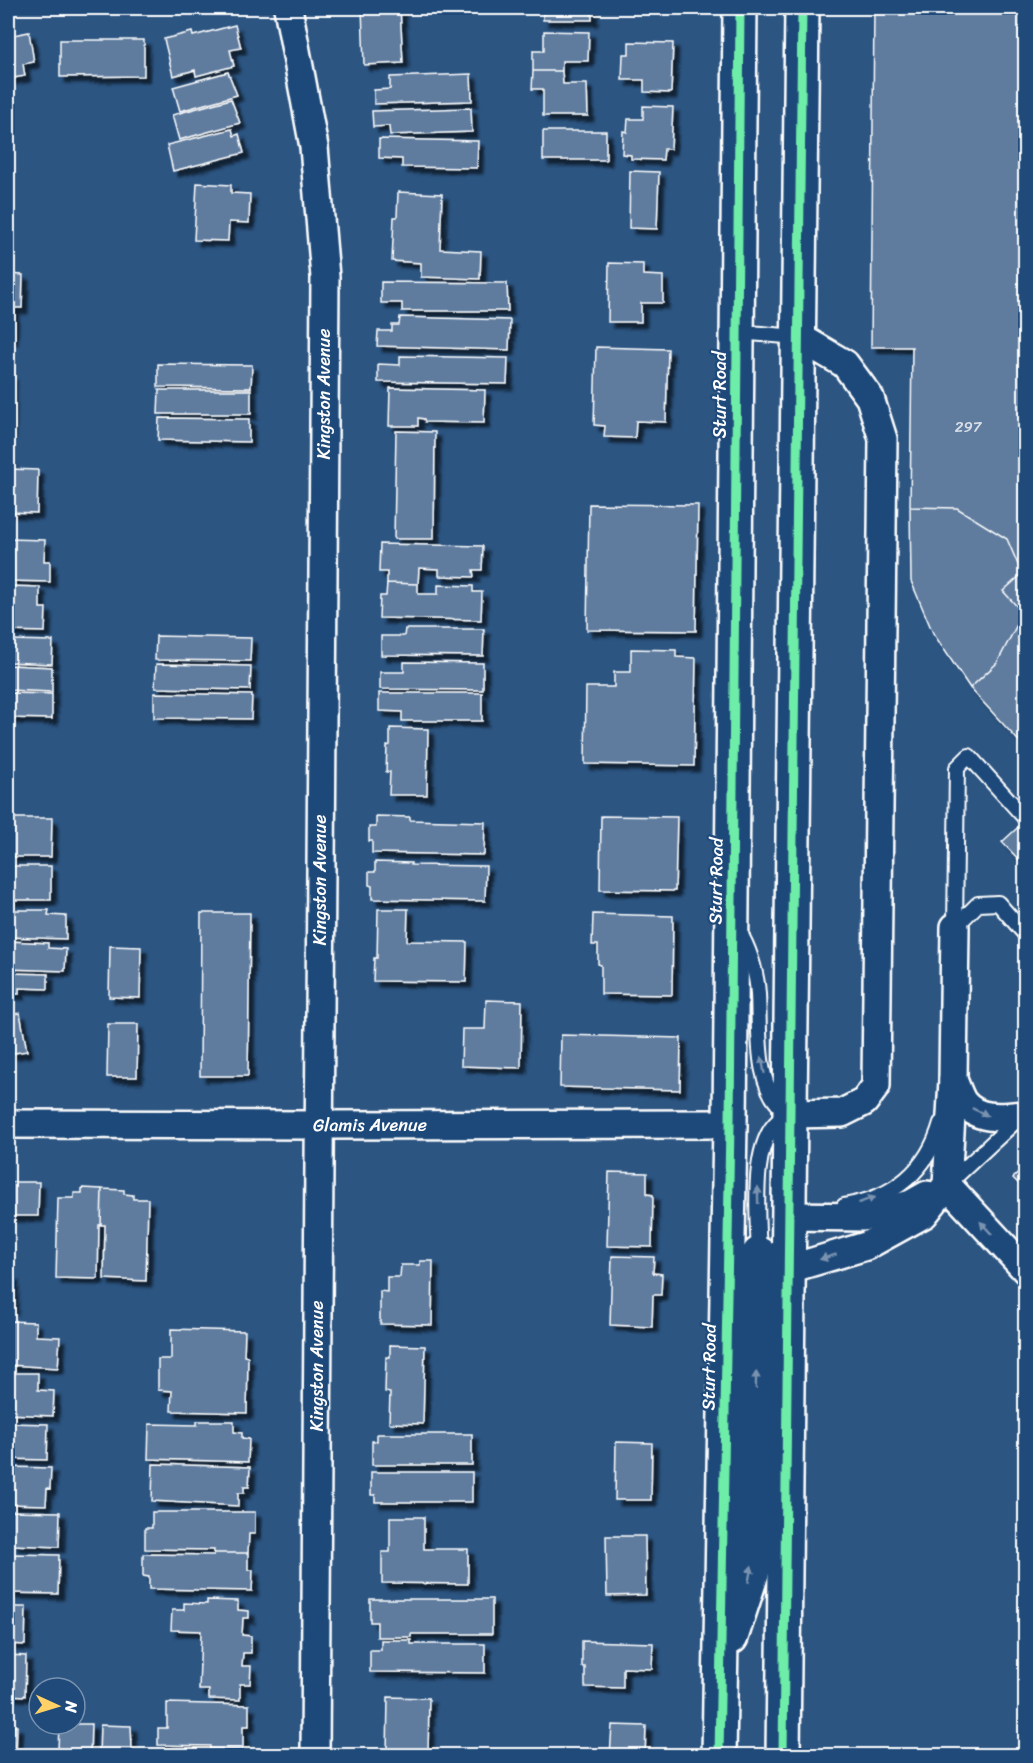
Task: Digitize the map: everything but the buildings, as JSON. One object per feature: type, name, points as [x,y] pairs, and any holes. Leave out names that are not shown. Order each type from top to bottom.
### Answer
[{"type":"main road","name":"Sturt Road","points":[[719,1755],[730,1124],[740,8]]},
{"type":"main road","points":[[720,1670],[752,1573],[774,1235],[790,1114],[802,8]]},
{"type":"main road","points":[[774,1235],[789,1269],[783,1755]]},
{"type":"street","name":"Kingston Avenue","points":[[288,8],[314,147],[325,277],[315,1755]]},
{"type":"street","points":[[790,1114],[842,1113],[864,1102],[876,1086],[883,439],[870,398],[845,364],[799,337]]},
{"type":"street","points":[[789,1269],[866,1246],[924,1214],[947,1185],[953,1080],[955,927]]},
{"type":"street","points":[[953,1080],[964,1103],[983,1115],[998,1118],[1024,1114]]},
{"type":"street","name":"Glamis Avenue","points":[[8,1124],[730,1124]]},
{"type":"street","points":[[774,1235],[863,1217],[911,1204],[947,1185]]},
{"type":"street","points":[[947,1185],[1026,1270]]},
{"type":"lane","points":[[737,332],[799,337]]},
{"type":"lane","points":[[955,927],[957,768],[969,756],[1026,819]]},
{"type":"lane","points":[[955,927],[978,904],[998,903],[1026,935]]},
{"type":"lane","points":[[732,921],[745,944],[753,966],[758,993],[760,1048],[765,1078],[776,1105],[790,1114]]},
{"type":"lane","points":[[790,1114],[776,1120],[769,1132],[761,1156],[758,1179],[774,1235],[865,1203],[901,1185],[923,1163],[936,1139],[953,1080]]},
{"type":"lane","points":[[947,1185],[1024,1114]]},
{"type":"cycle path","points":[[719,1756],[730,1124],[740,8]]},
{"type":"cycle path","points":[[783,1756],[802,8]]}]
